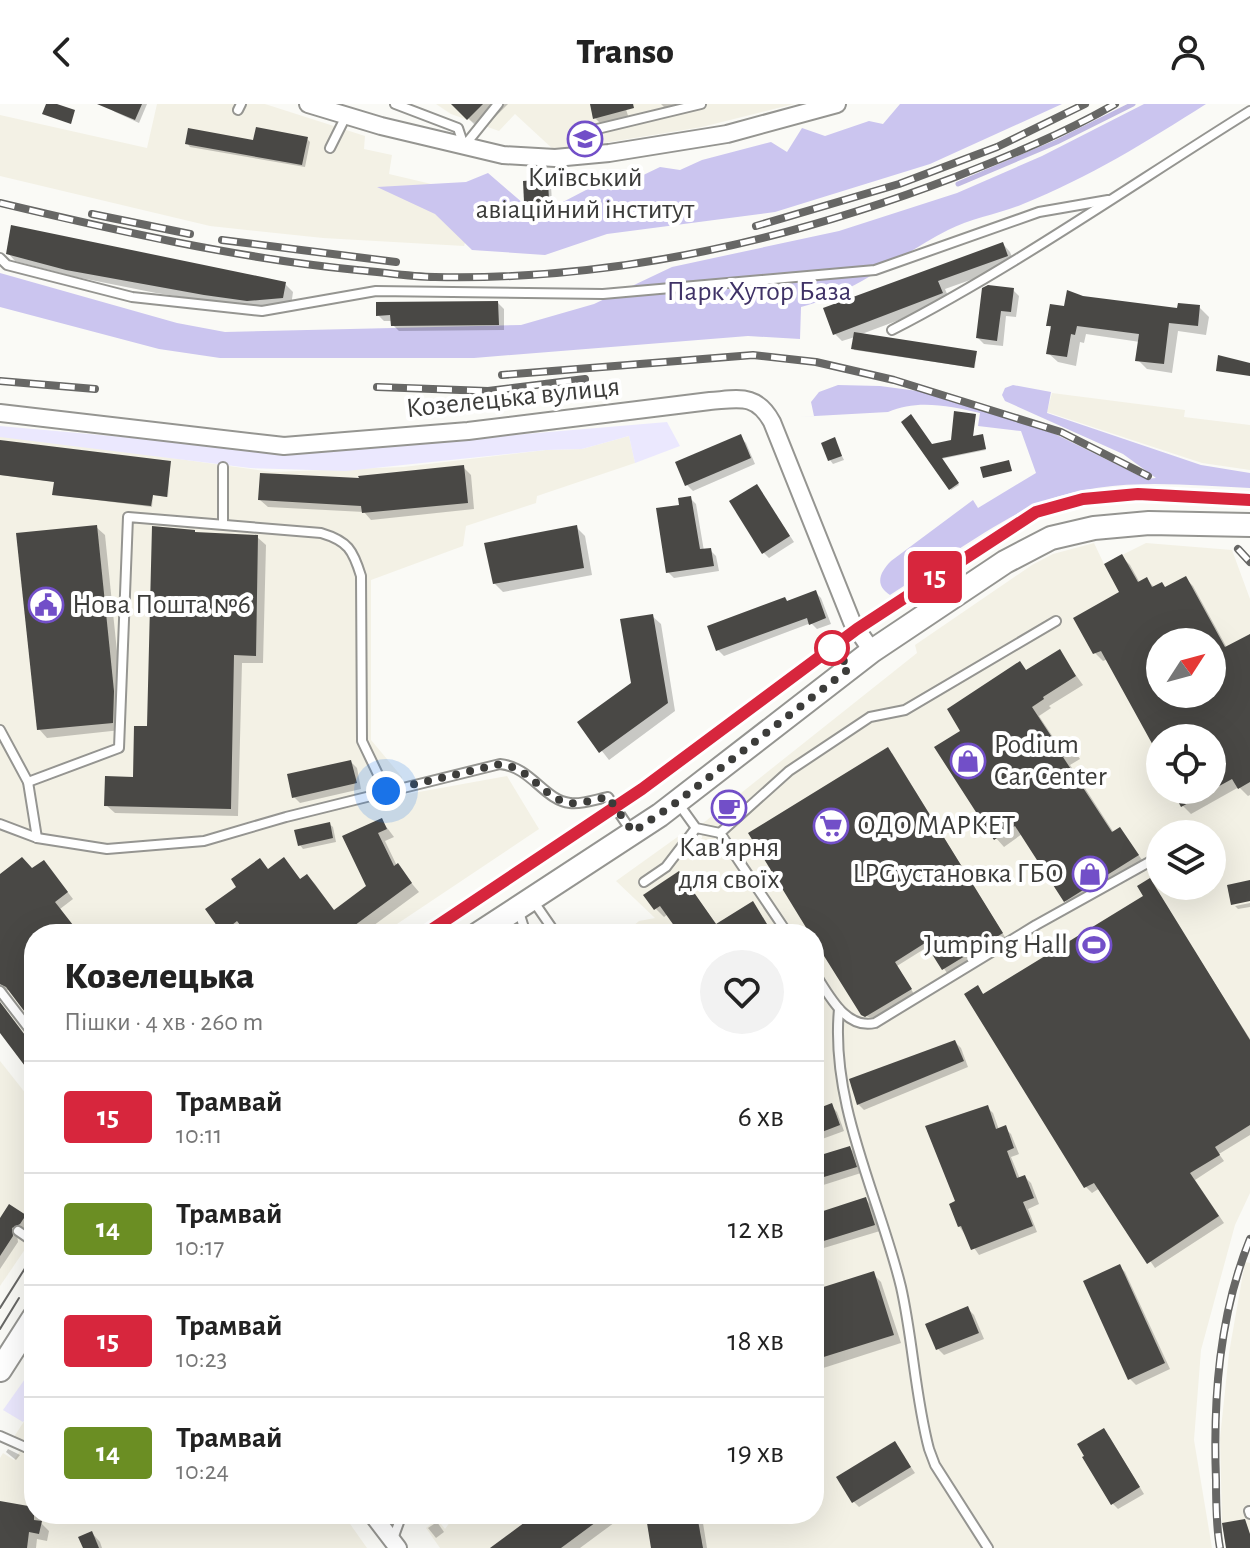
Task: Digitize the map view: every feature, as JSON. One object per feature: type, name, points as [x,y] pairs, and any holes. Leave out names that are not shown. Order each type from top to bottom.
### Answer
[{"type":"main road","points":[[493,924],[677,802],[872,651],[1005,562],[1051,538],[1094,528],[1149,523],[1250,525]]},
{"type":"main road","points":[[0,1370],[24,1333]]},
{"type":"street","points":[[308,104],[503,155],[555,158],[727,134],[837,104]]},
{"type":"street","name":"Козелецька вулиця","points":[[0,413],[284,446],[468,431],[743,399],[754,401],[765,409],[772,422],[852,622],[872,651]]},
{"type":"street","points":[[380,1524],[395,1544]]},
{"type":"lane","points":[[395,104],[458,128],[464,146]]},
{"type":"lane","points":[[464,146],[498,104]]},
{"type":"lane","points":[[593,130],[701,104]]},
{"type":"lane","points":[[892,330],[964,292],[1250,111]]},
{"type":"lane","points":[[330,148],[346,115]]},
{"type":"lane","points":[[0,258],[7,265],[132,297],[262,311],[376,291],[603,294],[875,270],[1039,212],[1108,200]]},
{"type":"lane","points":[[223,467],[223,523]]},
{"type":"lane","points":[[28,782],[119,748],[128,517],[321,533],[339,538],[354,553],[361,576],[362,741],[386,791]]},
{"type":"lane","points":[[720,833],[789,771],[870,717],[905,710],[1056,621]]},
{"type":"lane","points":[[0,730],[28,782],[37,838]]},
{"type":"lane","points":[[0,824],[37,838],[107,849],[204,841],[286,817],[500,764],[513,765],[556,797],[570,803],[608,797],[633,832]]},
{"type":"lane","points":[[677,802],[696,828],[720,833],[781,924]]},
{"type":"lane","points":[[644,882],[666,867],[696,828]]},
{"type":"lane","points":[[824,987],[839,1009],[856,1022],[867,1025],[875,1023],[1036,925],[1146,864]]},
{"type":"lane","points":[[525,903],[526,924]]},
{"type":"lane","points":[[525,903],[546,924]]},
{"type":"lane","points":[[0,991],[24,1022]]},
{"type":"lane","points":[[839,1009],[837,1035],[842,1075],[859,1154],[900,1286],[929,1449],[935,1465],[988,1548]]},
{"type":"lane","points":[[18,1231],[24,1235]]},
{"type":"lane","points":[[0,1436],[24,1447]]},
{"type":"lane","points":[[395,1544],[400,1524]]},
{"type":"shaded area","points":[[157,104],[265,104],[365,136],[364,149],[392,155],[389,174],[444,187],[470,228],[464,246],[323,238],[210,226],[0,176],[0,115],[147,148]]},
{"type":"shaded area","name":"Київський авіаційний інститут","points":[[436,104],[794,104],[702,127],[555,151],[515,114],[499,131],[451,114]]},
{"type":"shaded area","points":[[1052,393],[1185,410],[1184,417],[1250,425],[1250,470],[1202,463],[1047,412]]},
{"type":"shaded area","points":[[667,422],[680,446],[635,463],[629,436],[582,449],[346,471],[250,468],[0,437],[0,426],[300,453]]},
{"type":"shaded area","points":[[0,434],[272,472],[403,467],[546,450],[582,449],[629,436],[635,463],[537,496],[536,503],[466,526],[463,546],[371,580],[371,740],[402,777],[402,795],[507,776],[539,829],[397,924],[24,924],[24,1065],[0,1033]]},
{"type":"shaded area","points":[[1094,543],[1104,564],[1146,543],[1232,550],[1250,599],[1250,1193],[1235,1225],[1201,1350],[1194,1440],[1212,1548],[440,1548],[426,1528],[431,1524],[441,1524],[445,1529],[449,1524],[824,1524],[824,924],[636,924],[655,918],[616,881],[683,833],[691,846],[702,838],[702,824],[917,653],[915,645],[1032,565],[1053,554]]},
{"type":"shaded area","points":[[0,1061],[24,1091],[24,1251],[0,1286]]},
{"type":"shaded area","points":[[1245,1262],[1250,1263],[1250,1548],[1226,1548],[1222,1523],[1220,1438],[1229,1353]]},
{"type":"shaded area","points":[[24,1380],[23,1422],[3,1410]]},
{"type":"shaded area","points":[[24,1421],[24,1524],[350,1524],[367,1548],[0,1548],[0,1458],[3,1453],[14,1460],[20,1451],[10,1443]]},
{"type":"green space","points":[[900,104],[1062,104],[930,164],[775,212],[607,234],[545,255],[472,250],[435,214],[377,187],[466,182],[488,173],[524,204],[559,204],[613,176],[635,179],[660,167],[680,170],[702,160],[771,142],[787,152],[802,128],[825,136],[869,121],[883,124]]},
{"type":"green space","name":"Парк Хутор База","points":[[1144,104],[1206,104],[1071,183],[957,226],[840,293],[801,307],[800,339],[748,336],[474,358],[220,358],[159,349],[0,307],[0,273],[177,323],[225,332],[521,325],[594,304],[672,267],[839,231],[957,193],[1042,156]]},
{"type":"green space","points":[[838,385],[925,392],[1055,434],[1146,479],[1156,478],[1123,454],[1005,401],[1002,395],[1005,388],[1013,385],[1051,392],[1047,413],[1201,465],[1250,473],[1250,488],[1145,484],[1093,488],[1068,494],[1004,521],[890,595],[882,587],[880,578],[891,561],[973,500],[978,508],[1036,473],[1021,431],[978,426],[980,413],[922,405],[888,412],[797,417],[814,416],[811,402],[819,392]]},
{"type":"building","points":[[46,104],[75,110],[71,124],[42,114]]},
{"type":"building","points":[[97,104],[142,104],[135,120]]},
{"type":"building","points":[[451,104],[483,104],[467,120]]},
{"type":"building","points":[[590,104],[633,104],[634,108],[593,119]]},
{"type":"building","points":[[256,127],[308,137],[302,165],[185,144],[188,128],[253,140]]},
{"type":"building","points":[[548,179],[549,201],[524,202],[523,181]]},
{"type":"building","points":[[11,225],[286,282],[283,298],[247,301],[204,295],[66,270],[6,254]]},
{"type":"building","points":[[1003,242],[1008,256],[938,281],[943,293],[833,335],[823,308]]},
{"type":"building","points":[[988,285],[1014,288],[1011,312],[1001,311],[997,341],[976,338],[982,288]]},
{"type":"building","points":[[1067,290],[1083,296],[1177,308],[1178,303],[1200,305],[1198,326],[1169,323],[1164,364],[1135,361],[1139,334],[1077,326],[1075,335],[1071,334],[1067,357],[1046,354],[1051,326],[1046,326],[1050,304],[1064,306]]},
{"type":"building","points":[[498,301],[499,325],[391,326],[390,315],[376,316],[376,302]]},
{"type":"building","points":[[854,332],[977,351],[974,368],[851,349]]},
{"type":"building","points":[[1218,355],[1250,363],[1250,376],[1216,371]]},
{"type":"building","points":[[954,411],[976,414],[973,436],[983,434],[986,449],[942,458],[959,483],[949,490],[901,422],[911,414],[932,444],[951,440]]},
{"type":"building","points":[[741,434],[751,458],[685,486],[675,462]]},
{"type":"building","points":[[835,437],[842,456],[828,461],[821,443]]},
{"type":"building","points":[[0,440],[171,461],[167,497],[153,495],[151,506],[52,495],[54,482],[0,475]]},
{"type":"building","points":[[1009,460],[1012,471],[983,478],[980,467]]},
{"type":"building","points":[[464,465],[468,503],[362,513],[361,506],[258,500],[260,473],[359,478]]},
{"type":"building","points":[[757,484],[790,536],[762,554],[729,501]]},
{"type":"building","points":[[691,496],[700,549],[711,548],[714,566],[666,573],[656,508],[679,505],[678,498]]},
{"type":"building","points":[[97,525],[114,691],[113,723],[37,730],[16,533]]},
{"type":"building","points":[[577,525],[584,568],[493,584],[484,543]]},
{"type":"building","points":[[152,526],[258,535],[256,656],[234,655],[231,809],[104,806],[105,776],[133,777],[134,726],[147,726]]},
{"type":"building","points":[[1122,554],[1138,582],[1147,577],[1152,587],[1162,582],[1165,587],[1186,576],[1215,628],[1146,628],[1146,708],[1226,708],[1226,646],[1250,634],[1250,782],[1238,789],[1232,779],[1226,782],[1226,724],[1146,724],[1146,733],[1101,651],[1093,654],[1073,618],[1119,592],[1104,564]]},
{"type":"building","points":[[816,590],[826,618],[809,625],[807,618],[716,651],[707,626],[785,597],[787,601]]},
{"type":"building","points":[[653,614],[668,703],[599,753],[577,722],[631,683],[620,619]]},
{"type":"building","points":[[1060,649],[1076,676],[1032,707],[1057,745],[1066,739],[1073,750],[1063,757],[1112,832],[1120,827],[1139,855],[1064,902],[1015,826],[994,840],[934,747],[960,731],[947,709],[1020,661],[1026,670]]},
{"type":"building","points":[[888,747],[1003,933],[942,970],[925,943],[895,962],[912,989],[865,1017],[824,956],[824,924],[804,924],[748,833]]},
{"type":"building","points":[[351,760],[357,783],[292,798],[287,774]]},
{"type":"building","points":[[382,818],[387,829],[378,833],[394,866],[398,863],[412,883],[357,924],[239,924],[237,921],[233,924],[216,924],[205,909],[236,887],[231,879],[260,858],[268,869],[284,857],[300,879],[307,874],[334,910],[366,886],[342,836]]},
{"type":"building","points":[[330,822],[333,838],[298,846],[294,830]]},
{"type":"building","points":[[22,857],[32,868],[44,860],[68,892],[55,902],[72,924],[24,924],[24,1011],[6,987],[0,984],[0,874]]},
{"type":"building","points":[[679,871],[716,924],[673,924],[660,906],[654,910],[643,895]]},
{"type":"building","points":[[1146,880],[1146,900],[1164,900],[1250,1040],[1250,1125],[1215,1147],[1220,1155],[1190,1173],[1219,1216],[1147,1264],[1094,1183],[1084,1188],[964,994],[978,985],[983,994],[1143,896],[1137,886]]},
{"type":"building","points":[[1250,880],[1250,901],[1231,905],[1227,885]]},
{"type":"building","points":[[753,901],[767,924],[716,924]]},
{"type":"building","points":[[0,1002],[24,1034],[24,1065],[0,1033]]},
{"type":"building","points":[[955,1040],[964,1061],[857,1105],[849,1079]]},
{"type":"building","points":[[832,1103],[840,1125],[824,1131],[824,1106]]},
{"type":"building","points":[[988,1105],[996,1129],[1006,1125],[1014,1148],[1007,1151],[1017,1178],[1025,1175],[1034,1198],[1023,1202],[1033,1226],[971,1250],[949,1204],[955,1201],[925,1126]]},
{"type":"building","points":[[850,1146],[857,1167],[824,1177],[824,1154]]},
{"type":"building","points":[[866,1197],[875,1225],[824,1241],[824,1211]]},
{"type":"building","points":[[9,1204],[24,1214],[20,1224],[12,1228],[13,1236],[0,1256],[0,1218]]},
{"type":"building","points":[[1120,1264],[1165,1363],[1128,1380],[1083,1281]]},
{"type":"building","points":[[874,1271],[894,1335],[824,1357],[824,1287]]},
{"type":"building","points":[[968,1306],[979,1333],[936,1350],[925,1324]]},
{"type":"building","points":[[1104,1428],[1140,1487],[1111,1505],[1077,1444]]},
{"type":"building","points":[[895,1441],[911,1467],[852,1503],[836,1477]]},
{"type":"building","points":[[0,1501],[24,1505],[24,1524],[41,1524],[39,1534],[29,1532],[27,1548],[0,1548]]},
{"type":"building","points":[[1245,1519],[1250,1548],[1226,1548],[1222,1523]]},
{"type":"building","points":[[522,1524],[593,1524],[561,1548],[490,1548]]},
{"type":"building","points":[[647,1524],[699,1524],[703,1548],[651,1548]]},
{"type":"building","points":[[92,1531],[99,1548],[83,1548],[78,1537]]},
{"type":"waterway","points":[[958,184],[1057,142],[1133,104]]},
{"type":"tram line","points":[[440,924],[642,789],[857,629],[1036,512],[1083,499],[1138,494],[1250,500]]},
{"type":"tram line","name":"15","points":[[440,924],[642,789],[857,629],[1036,512],[1083,499],[1138,494],[1250,500]]},
{"type":"tram line","points":[[0,1308],[24,1270]]},
{"type":"tram line","points":[[0,1329],[19,1298]]},
{"type":"railway","points":[[756,226],[899,184],[997,147],[1085,104]]},
{"type":"railway","points":[[0,203],[177,242],[312,265],[425,277],[568,272],[700,252],[829,220],[893,200],[996,161],[1115,104]]},
{"type":"railway","points":[[92,214],[190,234]]},
{"type":"railway","points":[[222,240],[396,262]]},
{"type":"railway","points":[[502,375],[753,355],[816,362],[894,380],[1061,432],[1148,476]]},
{"type":"railway","points":[[377,387],[488,391],[585,379]]},
{"type":"railway","points":[[0,381],[95,389]]},
{"type":"railway","points":[[1238,549],[1250,562]]},
{"type":"railway","points":[[1220,1548],[1215,1450],[1217,1388],[1231,1297],[1250,1239]]},
{"type":"place","name":"Київський авіаційний інститут","points":[[585,139]]},
{"type":"place","name":"Нова Пошта №6","points":[[46,605]]},
{"type":"place","name":"Podium Car Center","points":[[968,761]]},
{"type":"place","name":"Кав'ярня для своїх","points":[[729,808]]},
{"type":"place","name":"ОДО МАРКЕТ","points":[[831,826]]},
{"type":"place","name":"LPG установка ГБО","points":[[1090,874]]},
{"type":"place","name":"Jumping Hall","points":[[1094,945]]},
{"type":"route","points":[[386,791],[500,764],[513,765],[556,797],[570,803],[608,797],[633,832],[660,815],[850,668],[832,648]]}]
